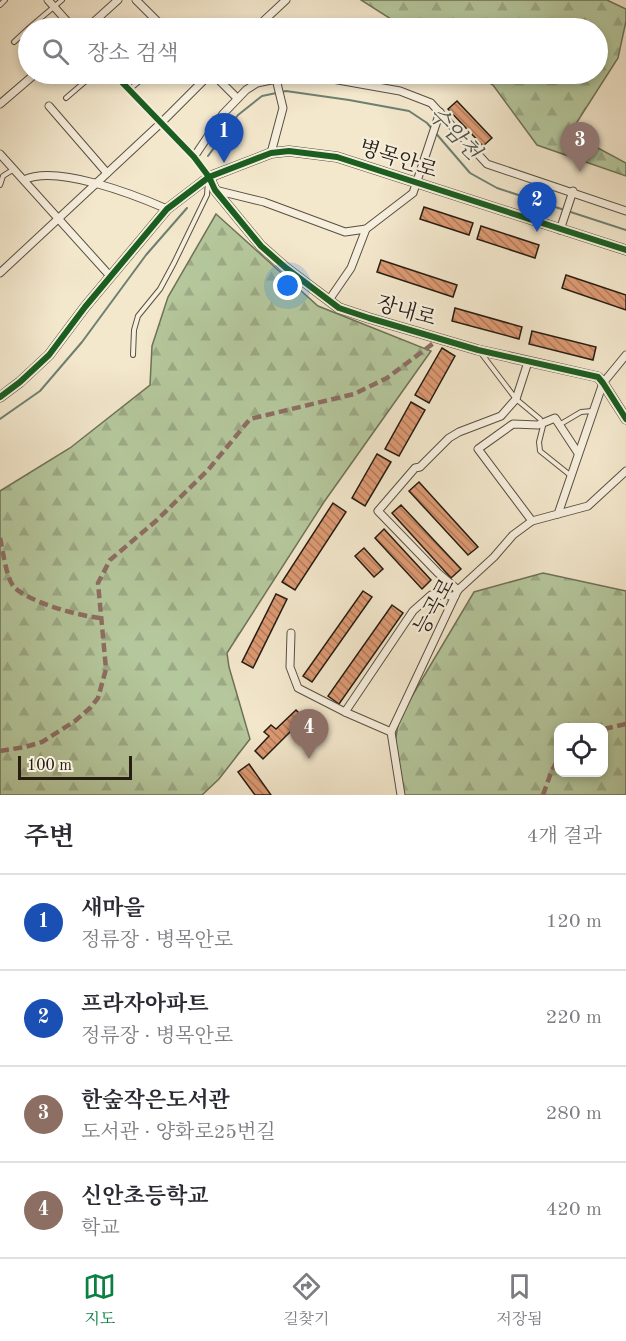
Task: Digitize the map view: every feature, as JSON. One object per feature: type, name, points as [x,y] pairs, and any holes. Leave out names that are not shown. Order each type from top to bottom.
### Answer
[{"type":"street","points":[[48,0],[64,18]]},
{"type":"street","points":[[98,18],[118,0]]},
{"type":"street","points":[[136,0],[154,18]]},
{"type":"street","points":[[266,18],[285,0]]},
{"type":"street","points":[[0,104],[23,84]]},
{"type":"street","points":[[123,84],[162,122],[209,177]]},
{"type":"street","points":[[0,273],[3,264],[58,218],[201,84]]},
{"type":"street","points":[[222,84],[237,98]]},
{"type":"street","points":[[194,157],[223,114],[237,98],[255,84]]},
{"type":"street","points":[[271,153],[284,104],[278,84]]},
{"type":"street","points":[[359,84],[400,91],[431,104],[487,164],[572,195],[626,211]]},
{"type":"street","points":[[49,106],[107,173]]},
{"type":"street","points":[[215,190],[264,202],[345,232],[366,229],[414,193],[440,112]]},
{"type":"street","name":"병목안로","points":[[0,397],[49,355],[110,276],[167,209],[209,177],[271,153],[289,151],[337,157],[626,250]]},
{"type":"street","points":[[0,154],[110,276]]},
{"type":"street","points":[[24,180],[29,177],[48,175],[71,176],[167,209]]},
{"type":"street","name":"장내로","points":[[209,177],[215,190],[261,246],[339,308],[478,350],[598,378],[603,383]]},
{"type":"street","points":[[560,230],[572,195]]},
{"type":"street","points":[[329,300],[351,268],[366,229]]},
{"type":"street","points":[[558,513],[603,383],[626,355]]},
{"type":"street","points":[[457,593],[378,511],[415,468],[420,466],[449,438],[501,416],[516,399],[528,362]]},
{"type":"street","points":[[603,383],[626,419]]},
{"type":"street","points":[[501,416],[513,424],[538,425],[555,418],[578,453]]},
{"type":"street","points":[[513,424],[478,449],[532,521]]},
{"type":"street","name":"능곡로","points":[[391,732],[457,593],[513,535],[532,521],[588,506],[626,471]]},
{"type":"street","points":[[345,712],[413,611],[431,595],[457,593]]},
{"type":"street","points":[[291,633],[290,667],[297,688],[391,732],[400,795]]},
{"type":"lane","points":[[0,5],[5,0]]},
{"type":"lane","points":[[42,18],[62,0]]},
{"type":"lane","points":[[14,42],[18,39]]},
{"type":"lane","points":[[66,98],[82,84]]},
{"type":"lane","points":[[129,90],[136,84]]},
{"type":"lane","points":[[0,184],[3,176],[14,170]]},
{"type":"lane","points":[[133,355],[134,330],[138,316],[160,289],[174,263],[207,195],[209,177]]},
{"type":"lane","points":[[478,350],[516,399],[540,419],[542,423],[540,451],[570,475]]},
{"type":"lane","points":[[559,425],[581,412],[593,411]]},
{"type":"green space","points":[[361,0],[607,0],[626,9],[626,21],[618,58],[608,74],[608,18],[389,18]]},
{"type":"green space","points":[[491,84],[601,84],[570,133],[626,163],[626,176],[537,145]]},
{"type":"green space","points":[[216,214],[318,306],[431,351],[324,502],[227,653],[250,739],[219,779],[202,795],[0,795],[0,491],[70,448],[150,385],[152,346],[168,297]]},
{"type":"green space","points":[[543,573],[626,591],[626,795],[403,795],[393,757],[399,718],[474,592]]},
{"type":"building","points":[[457,101],[492,138],[483,146],[448,109]]},
{"type":"building","points":[[424,207],[473,223],[469,235],[420,219]]},
{"type":"building","points":[[481,226],[539,245],[535,258],[477,239]]},
{"type":"building","points":[[381,260],[457,285],[453,297],[377,272]]},
{"type":"building","points":[[566,275],[626,295],[626,310],[562,288]]},
{"type":"building","points":[[455,308],[522,327],[519,339],[452,321]]},
{"type":"building","points":[[532,331],[596,347],[593,360],[529,344]]},
{"type":"building","points":[[442,348],[455,356],[429,403],[415,395]]},
{"type":"building","points":[[411,402],[425,410],[399,456],[385,449]]},
{"type":"building","points":[[377,454],[391,462],[365,506],[352,498]]},
{"type":"building","points":[[419,482],[478,547],[468,555],[409,491]]},
{"type":"building","points":[[333,503],[346,512],[295,590],[282,582]]},
{"type":"building","points":[[401,505],[461,569],[451,578],[392,513]]},
{"type":"building","points":[[384,529],[431,580],[422,589],[375,538]]},
{"type":"building","points":[[364,548],[383,569],[374,577],[355,556]]},
{"type":"building","points":[[363,591],[372,597],[312,682],[303,676]]},
{"type":"building","points":[[276,594],[287,599],[253,668],[242,662]]},
{"type":"building","points":[[392,605],[403,613],[339,704],[328,696]]},
{"type":"building","points":[[296,710],[304,718],[263,759],[255,751],[269,736],[264,732],[271,725],[276,729]]},
{"type":"building","points":[[249,764],[271,795],[255,795],[238,772]]},
{"type":"waterway","name":"수암천","points":[[208,156],[238,115],[262,96],[286,91],[349,100],[409,111],[427,123],[470,173],[497,188],[626,230]]},
{"type":"waterway","name":"수암천","points":[[0,419],[40,391],[82,342],[146,255],[187,208]]},
{"type":"marked path","points":[[0,751],[42,742],[75,721],[98,698],[106,669],[98,583],[110,560],[157,520],[208,470],[250,419],[354,394],[387,378],[439,339]]},
{"type":"marked path","points":[[0,538],[11,583],[21,593],[56,608],[102,618]]},
{"type":"marked path","points":[[608,728],[626,724]]},
{"type":"marked path","points":[[543,795],[554,767]]},
{"type":"cycle path","points":[[124,84],[194,157],[209,177],[215,190],[261,246],[339,308],[478,350],[598,377],[626,419]]},
{"type":"cycle path","points":[[0,397],[49,355],[85,307],[167,209],[209,177],[271,153],[289,151],[337,157],[626,250]]},
{"type":"place","name":"새마을","points":[[224,163]]},
{"type":"place","name":"한숲작은도서관","points":[[580,172]]},
{"type":"place","name":"프라자아파트","points":[[537,232]]},
{"type":"place","name":"신안초등학교","points":[[309,759]]}]
